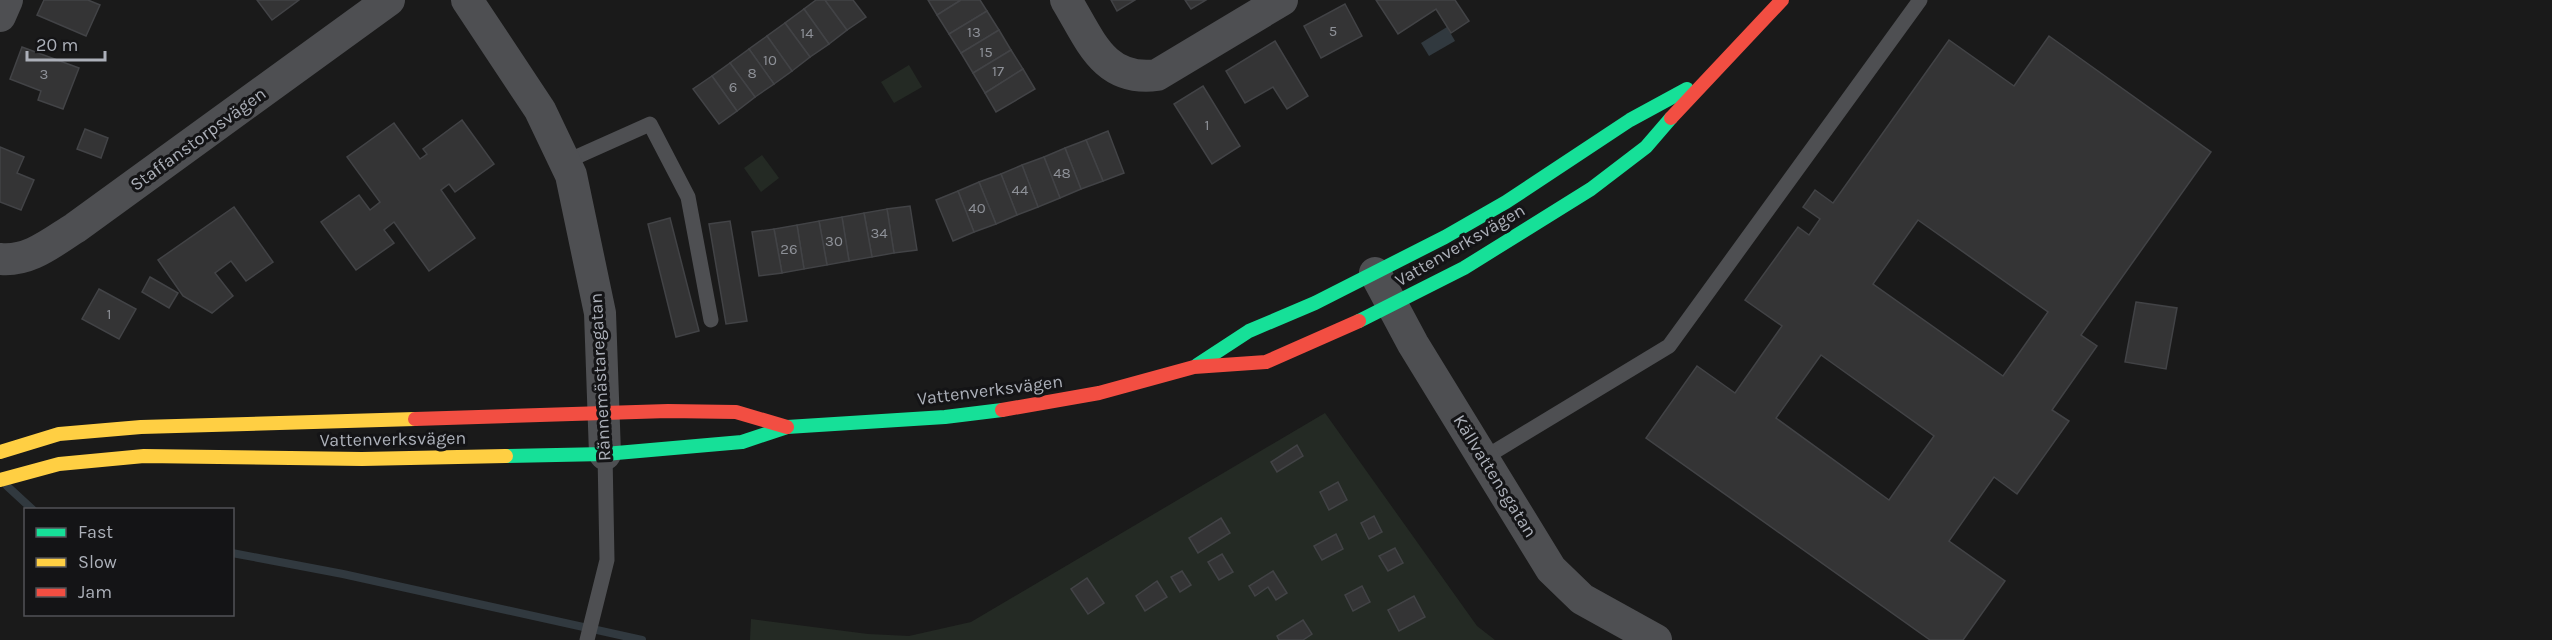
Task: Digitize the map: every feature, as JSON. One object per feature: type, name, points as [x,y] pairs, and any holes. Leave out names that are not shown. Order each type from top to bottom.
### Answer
[{"type":"street","points":[[0,16],[7,0]]},
{"type":"street","name":"Staffanstorpsvägen","points":[[0,259],[12,260],[33,255],[75,228],[389,0]]},
{"type":"street","name":"Rännemästaregatan","points":[[467,0],[540,111],[571,175],[588,247],[600,313],[605,454]]},
{"type":"street","points":[[1066,0],[1102,58],[1110,67],[1129,76],[1157,75],[1282,0]]},
{"type":"street","name":"Vattenverksvägen","points":[[0,480],[24,472],[98,458],[144,456],[362,459],[605,454],[742,442],[787,427],[945,417],[1025,407],[1099,393],[1194,367],[1266,362],[1329,336],[1464,268],[1591,189],[1646,147],[1705,80],[1782,0]]},
{"type":"street","name":"Vattenverksvägen","points":[[1194,367],[1249,331],[1315,303],[1375,273],[1506,202],[1630,120],[1705,80]]},
{"type":"street","name":"Källvattensgatan","points":[[1375,273],[1391,305],[1551,569],[1582,599],[1656,640]]},
{"type":"street","name":"Vattenverksvägen","points":[[2,452],[59,434],[141,427],[602,413],[736,412],[787,427]]},
{"type":"lane","points":[[1484,458],[1669,346],[1920,0]]},
{"type":"lane","points":[[565,162],[650,124],[688,197],[711,320]]},
{"type":"lane","name":"Rännemästaregatan","points":[[587,640],[607,560],[605,454]]},
{"type":"shaded area","points":[[1447,27],[1455,41],[1429,56],[1421,43]]},
{"type":"shaded area","points":[[909,65],[922,87],[894,103],[881,82]]},
{"type":"shaded area","points":[[762,155],[779,178],[761,192],[744,168]]},
{"type":"shaded area","points":[[1325,413],[1477,626],[1495,640],[750,640],[751,619],[868,634],[909,636],[971,622]]},
{"type":"building","points":[[44,0],[88,0],[100,5],[86,36],[37,15]]},
{"type":"building","points":[[257,0],[299,0],[272,20]]},
{"type":"building","points":[[816,0],[825,0],[847,30],[829,44],[804,9]]},
{"type":"building","points":[[825,0],[853,0],[866,17],[847,30]]},
{"type":"building","points":[[928,0],[961,0],[937,15]]},
{"type":"building","points":[[961,0],[980,0],[987,11],[949,34],[937,15]]},
{"type":"building","points":[[1111,0],[1135,0],[1117,11]]},
{"type":"building","points":[[1185,0],[1206,0],[1191,9]]},
{"type":"building","points":[[1376,0],[1455,0],[1469,21],[1451,33],[1436,9],[1398,34]]},
{"type":"building","points":[[1345,4],[1362,36],[1321,58],[1304,26]]},
{"type":"building","points":[[804,9],[829,44],[810,57],[785,23]]},
{"type":"building","points":[[987,11],[999,30],[961,53],[949,34]]},
{"type":"building","points":[[785,23],[810,57],[792,71],[767,36]]},
{"type":"building","points":[[999,30],[1011,50],[973,73],[961,53]]},
{"type":"building","points":[[767,36],[792,71],[774,84],[749,49]]},
{"type":"building","points":[[2049,36],[2211,152],[2081,335],[2097,346],[2052,410],[2069,421],[2017,494],[1994,477],[1949,541],[2005,581],[1963,640],[1930,640],[1646,438],[1697,366],[1735,393],[1782,326],[1745,300],[1798,227],[1809,235],[1820,219],[1803,207],[1815,190],[1833,203],[1949,40],[2014,86]],"holes":[[[1918,220],[2048,312],[2003,376],[1873,284]],[[1821,355],[1934,436],[1889,500],[1776,418]]]},
{"type":"building","points":[[1275,41],[1308,96],[1287,109],[1273,87],[1245,103],[1226,71]]},
{"type":"building","points":[[22,47],[79,68],[63,109],[38,100],[41,91],[10,79]]},
{"type":"building","points":[[749,49],[774,84],[755,97],[730,63]]},
{"type":"building","points":[[1011,50],[1023,69],[985,93],[973,73]]},
{"type":"building","points":[[730,63],[755,97],[737,111],[712,76]]},
{"type":"building","points":[[1023,69],[1035,89],[996,112],[985,93]]},
{"type":"building","points":[[712,76],[737,111],[719,124],[693,89]]},
{"type":"building","points":[[1203,86],[1240,146],[1212,164],[1174,104]]},
{"type":"building","points":[[462,120],[494,164],[455,192],[449,184],[441,190],[475,238],[429,271],[394,222],[384,230],[394,243],[356,270],[321,222],[359,195],[370,210],[380,202],[347,157],[394,123],[420,159],[427,154],[423,149]]},
{"type":"building","points":[[85,129],[108,138],[101,158],[77,149]]},
{"type":"building","points":[[1108,131],[1124,173],[1103,181],[1086,140]]},
{"type":"building","points":[[1086,140],[1103,181],[1081,189],[1065,148]]},
{"type":"building","points":[[0,147],[24,157],[17,173],[34,180],[21,210],[0,202]]},
{"type":"building","points":[[1065,148],[1081,189],[1060,198],[1044,157]]},
{"type":"building","points":[[1044,157],[1060,198],[1038,207],[1022,165]]},
{"type":"building","points":[[1022,165],[1038,207],[1017,215],[1001,174]]},
{"type":"building","points":[[1001,174],[1017,215],[996,224],[979,182]]},
{"type":"building","points":[[979,182],[996,224],[974,232],[958,191]]},
{"type":"building","points":[[958,191],[974,232],[953,241],[936,200]]},
{"type":"building","points":[[910,206],[917,250],[894,253],[887,209]]},
{"type":"building","points":[[234,207],[273,262],[246,281],[231,261],[215,273],[233,296],[212,313],[183,296],[158,260]]},
{"type":"building","points":[[887,209],[894,253],[872,257],[864,213]]},
{"type":"building","points":[[864,213],[872,257],[849,261],[842,217]]},
{"type":"building","points":[[842,217],[849,261],[827,265],[819,221]]},
{"type":"building","points":[[670,218],[699,331],[676,337],[648,224]]},
{"type":"building","points":[[730,221],[747,321],[726,324],[709,224]]},
{"type":"building","points":[[819,221],[827,265],[804,269],[797,225]]},
{"type":"building","points":[[797,225],[804,269],[782,273],[774,229]]},
{"type":"building","points":[[774,229],[782,273],[759,276],[752,232]]},
{"type":"building","points":[[150,277],[178,293],[169,308],[142,292]]},
{"type":"building","points":[[99,289],[136,309],[119,339],[82,319]]},
{"type":"building","points":[[2136,302],[2177,308],[2166,369],[2125,362]]},
{"type":"building","points":[[1297,445],[1303,456],[1277,472],[1271,462]]},
{"type":"building","points":[[1338,482],[1347,500],[1329,510],[1320,492]]},
{"type":"building","points":[[1374,516],[1382,532],[1369,539],[1361,523]]},
{"type":"building","points":[[1221,518],[1230,533],[1198,553],[1189,538]]},
{"type":"building","points":[[1336,534],[1343,549],[1322,560],[1314,546]]},
{"type":"building","points":[[1395,548],[1403,563],[1388,571],[1379,556]]},
{"type":"building","points":[[1222,554],[1233,572],[1219,580],[1208,562]]},
{"type":"building","points":[[1182,571],[1191,585],[1180,592],[1171,577]]},
{"type":"building","points":[[1273,571],[1287,593],[1276,600],[1268,587],[1255,596],[1249,586]]},
{"type":"building","points":[[1087,578],[1104,603],[1088,614],[1071,589]]},
{"type":"building","points":[[1157,581],[1167,597],[1145,611],[1136,596]]},
{"type":"building","points":[[1362,586],[1370,602],[1353,611],[1345,595]]},
{"type":"building","points":[[1414,596],[1425,617],[1399,631],[1388,610]]},
{"type":"building","points":[[1303,620],[1312,634],[1303,640],[1279,640],[1277,636]]},
{"type":"waterway","points":[[7,486],[31,508]]},
{"type":"waterway","points":[[234,553],[343,574],[642,640]]},
{"type":"traffic: fast","points":[[1197,365],[1249,331],[1315,303],[1445,237],[1506,202],[1630,120],[1687,89]]},
{"type":"traffic: fast","points":[[1359,321],[1464,268],[1591,189],[1646,147],[1671,118]]},
{"type":"traffic: fast","points":[[506,456],[605,454],[742,442],[787,427],[945,417],[1002,410]]},
{"type":"traffic: slow","points":[[0,452],[59,434],[141,427],[415,419]]},
{"type":"traffic: slow","points":[[0,480],[59,464],[144,456],[362,459],[506,456]]},
{"type":"traffic: jam","points":[[1671,118],[1782,0]]},
{"type":"traffic: jam","points":[[1002,410],[1099,393],[1194,367],[1266,362],[1359,321]]},
{"type":"traffic: jam","points":[[415,419],[668,411],[736,412],[787,427]]}]
